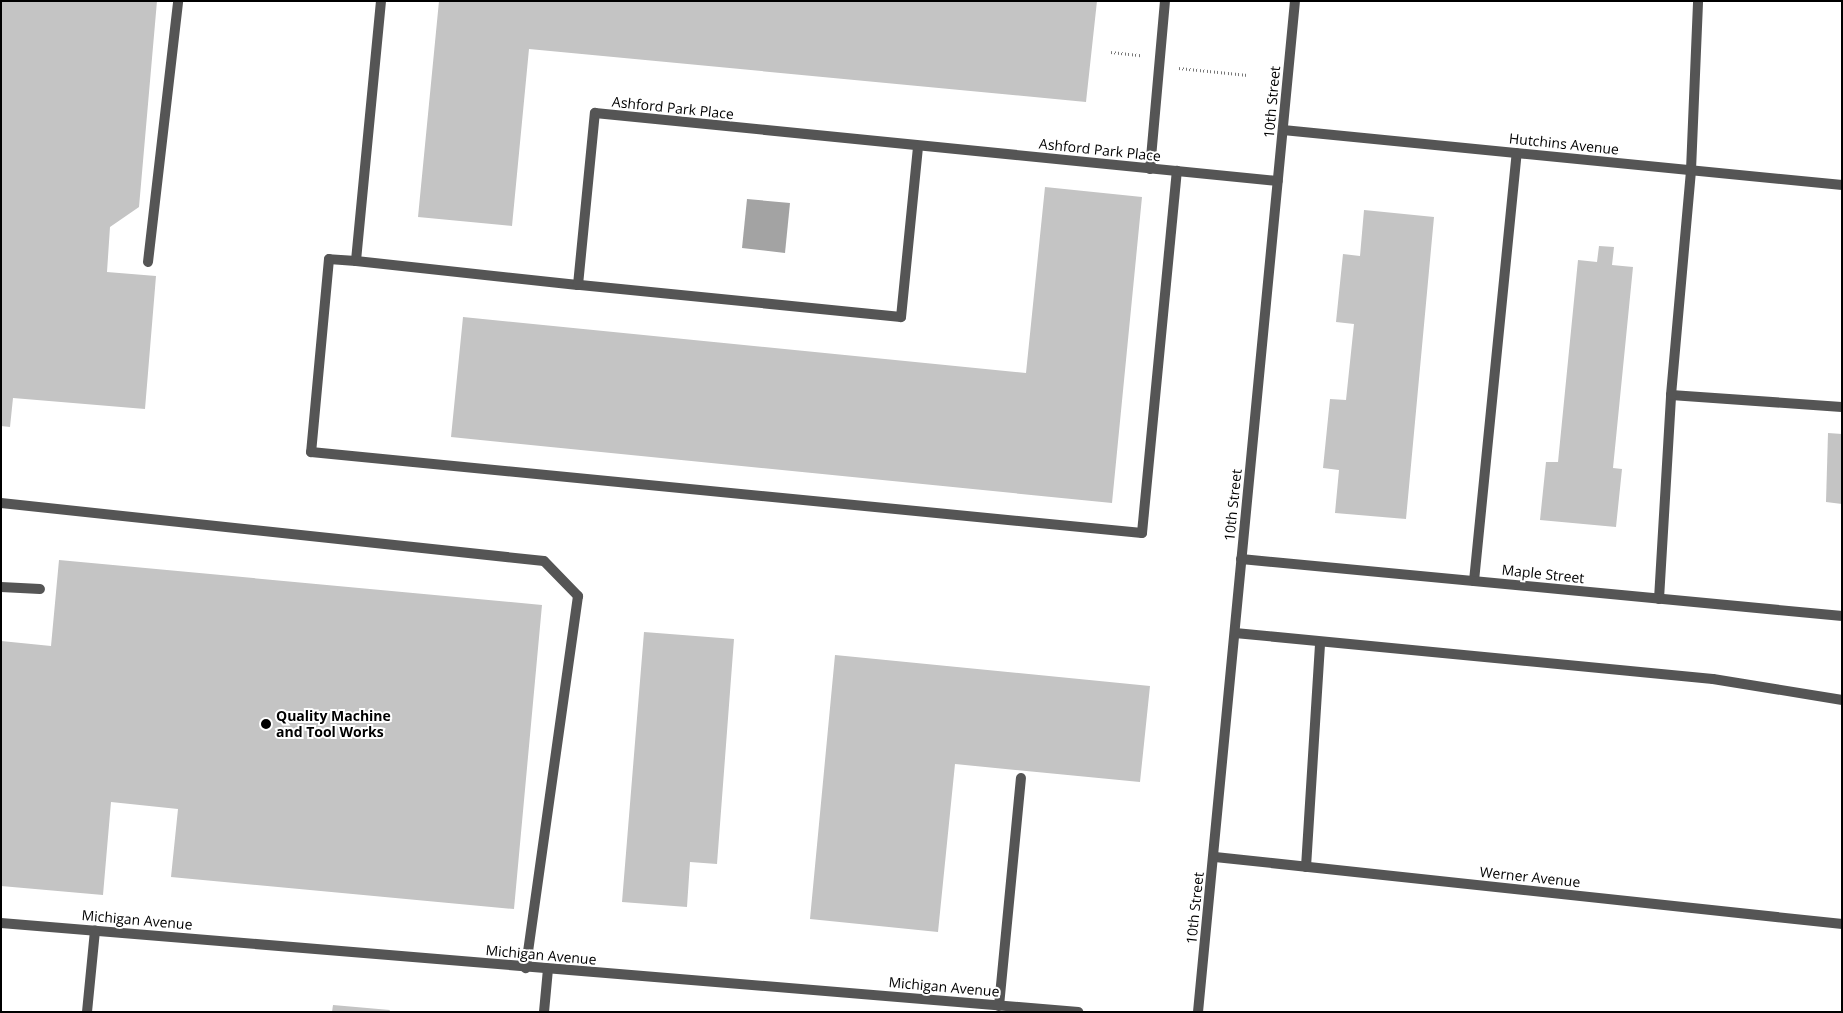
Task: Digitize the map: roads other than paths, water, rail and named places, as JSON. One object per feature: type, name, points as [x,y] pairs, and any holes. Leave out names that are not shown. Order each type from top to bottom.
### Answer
[{"type":"street","points":[[148,262],[178,1]]},
{"type":"street","points":[[356,261],[381,1]]},
{"type":"street","points":[[1150,169],[1165,1]]},
{"type":"street","name":"10th Street","points":[[1198,1012],[1215,857],[1295,1]]},
{"type":"street","points":[[1659,599],[1671,395],[1691,170],[1698,1]]},
{"type":"street","name":"Ashford Park Place","points":[[578,284],[595,113],[1278,182]]},
{"type":"street","name":"Hutchins Avenue","points":[[1283,130],[1842,185]]},
{"type":"street","points":[[918,147],[901,317],[329,259],[310,452],[1142,533],[1177,171]]},
{"type":"street","points":[[1474,581],[1517,153]]},
{"type":"street","points":[[1671,395],[1842,407]]},
{"type":"street","points":[[1,504],[544,560],[578,596],[526,968]]},
{"type":"street","name":"Maple Street","points":[[1242,558],[1842,616]]},
{"type":"street","points":[[1,587],[40,588]]},
{"type":"street","points":[[1235,634],[1713,679],[1842,700]]},
{"type":"street","points":[[1306,867],[1320,642]]},
{"type":"street","points":[[999,1006],[1021,778]]},
{"type":"street","name":"Werner Avenue","points":[[1215,857],[1842,924]]},
{"type":"street","name":"Michigan Avenue","points":[[1,923],[548,970],[1078,1012]]},
{"type":"street","points":[[87,1012],[95,930]]},
{"type":"street","points":[[544,1012],[548,970]]},
{"type":"place","name":"Quality Machine and Tool Works","points":[[266,724]]}]
